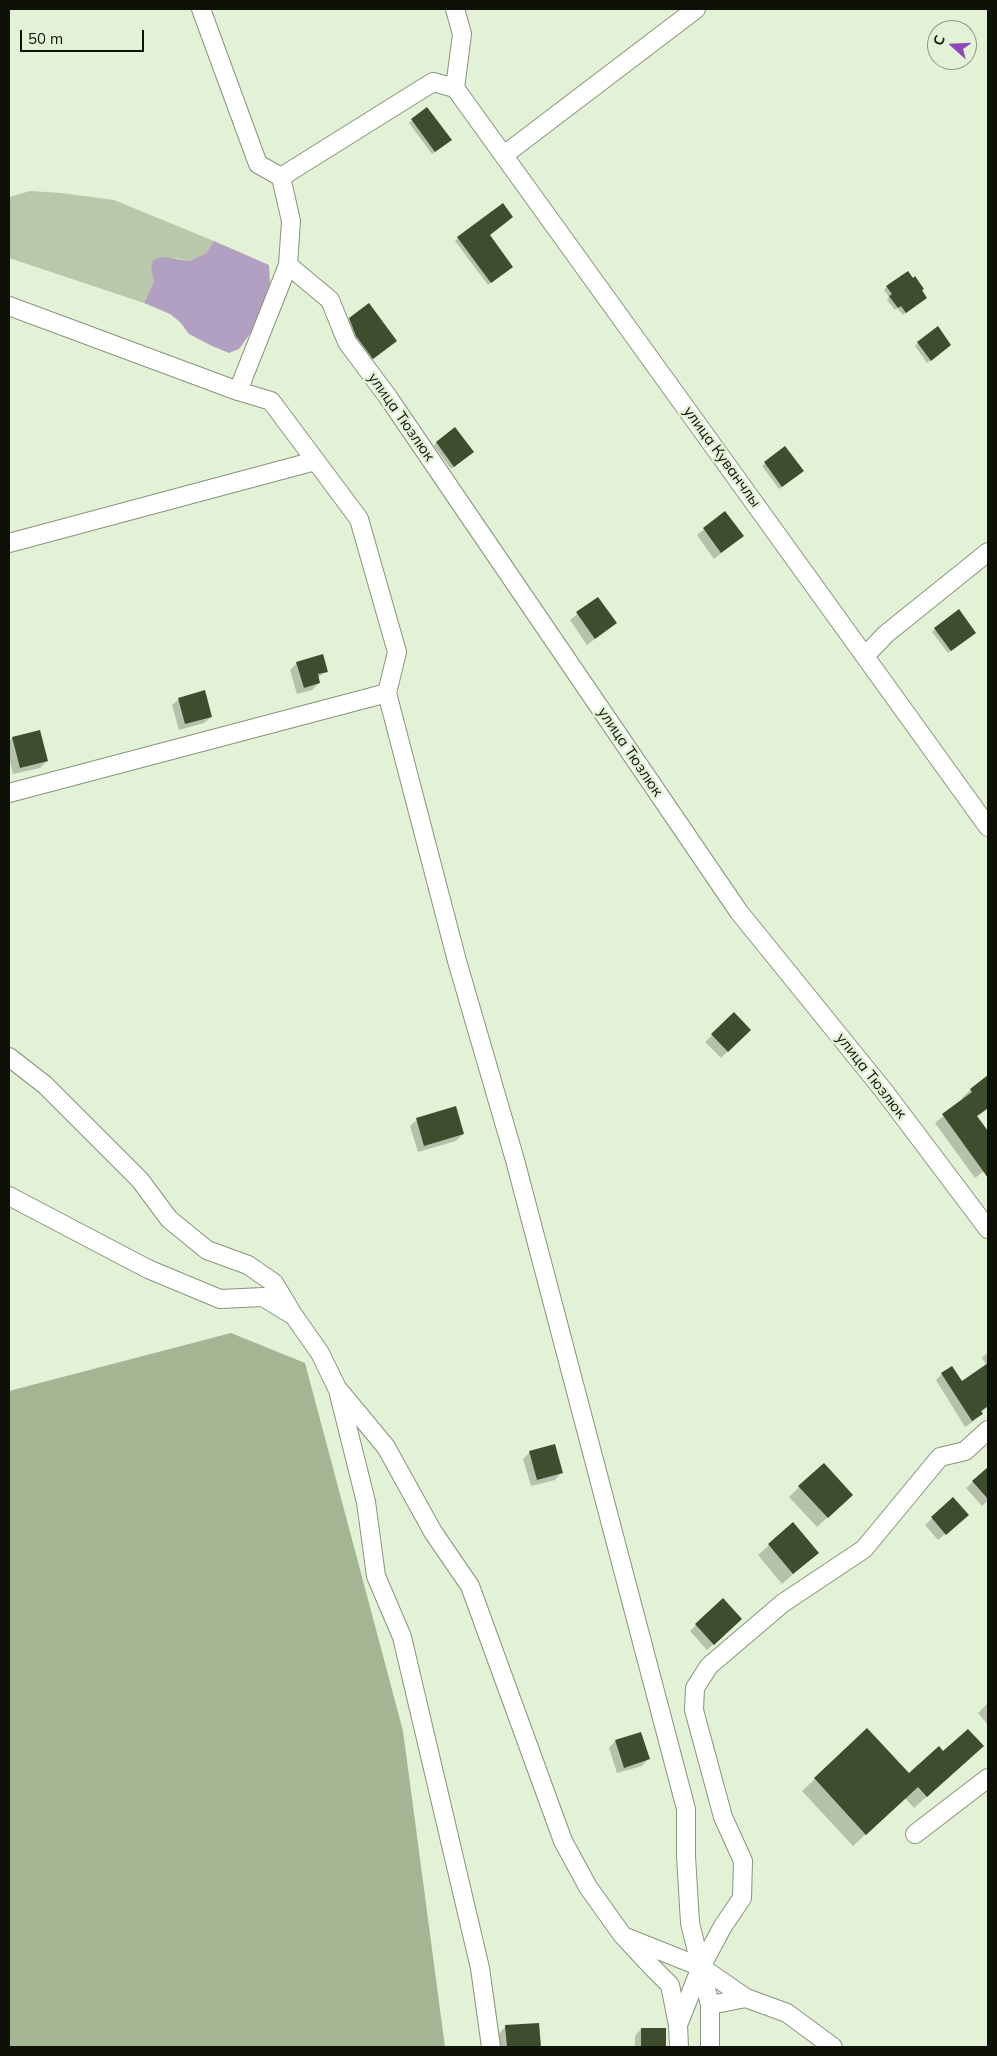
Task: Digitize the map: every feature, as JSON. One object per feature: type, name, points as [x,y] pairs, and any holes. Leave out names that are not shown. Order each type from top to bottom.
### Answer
[{"type":"street","points":[[201,9],[258,164],[281,177],[291,221],[288,265],[238,391]]},
{"type":"street","points":[[281,177],[433,82],[455,88],[462,34],[455,9]]},
{"type":"street","points":[[504,155],[696,9]]},
{"type":"street","name":"улица Куванчлы","points":[[455,88],[988,826]]},
{"type":"street","name":"улица Тюзлюк","points":[[288,265],[330,300],[346,342],[388,397],[739,912],[884,1091],[988,1229]]},
{"type":"street","points":[[9,306],[238,391],[271,401],[358,519],[397,652],[387,693],[457,961],[515,1160],[686,1809],[686,1856],[690,1923],[710,2005],[710,2047]]},
{"type":"street","points":[[9,543],[316,461]]},
{"type":"street","points":[[865,656],[886,634],[988,552]]},
{"type":"street","points":[[9,793],[387,693]]},
{"type":"street","points":[[9,1057],[46,1084],[140,1180],[169,1219],[207,1250],[248,1265],[274,1283],[320,1353],[337,1388],[366,1502],[376,1576],[402,1637],[478,1959],[491,2047]]},
{"type":"street","points":[[9,1196],[148,1269],[220,1299],[263,1297],[294,1316]]},
{"type":"street","points":[[337,1388],[386,1447],[433,1532],[470,1586],[563,1842],[588,1887],[623,1936],[670,1985],[678,2025],[679,2047]]},
{"type":"street","points":[[678,2025],[701,1967],[723,1926],[742,1898],[743,1861],[720,1808],[694,1710],[695,1688],[709,1666],[783,1603],[864,1549],[940,1457],[966,1451],[988,1430]]},
{"type":"street","points":[[915,1834],[988,1778]]},
{"type":"street","points":[[623,1936],[701,1967],[746,1998],[787,2013],[833,2047]]},
{"type":"street","points":[[710,2005],[746,1998]]},
{"type":"green space","points":[[30,191],[114,200],[214,241],[206,253],[189,261],[176,258],[151,270],[154,281],[144,303],[9,258],[9,197]]},
{"type":"green space","points":[[231,1333],[305,1363],[403,1731],[445,2047],[9,2047],[9,1391]]},
{"type":"shaded area","points":[[214,241],[269,265],[270,283],[257,324],[239,349],[229,353],[189,334],[180,322],[170,314],[144,303],[154,281],[151,270],[153,260],[163,257],[189,261],[206,253]]},
{"type":"building","points":[[427,107],[452,140],[435,152],[411,119]]},
{"type":"building","points":[[503,203],[513,217],[490,235],[513,267],[491,283],[457,237]]},
{"type":"building","points":[[908,271],[913,278],[915,276],[924,289],[922,290],[927,298],[906,313],[901,306],[898,308],[889,296],[892,294],[886,286]]},
{"type":"building","points":[[369,303],[397,341],[373,359],[356,336],[349,318]]},
{"type":"building","points":[[938,326],[951,345],[931,361],[917,342]]},
{"type":"building","points":[[455,427],[474,452],[454,467],[436,442]]},
{"type":"building","points":[[785,446],[804,471],[782,487],[764,462]]},
{"type":"building","points":[[725,511],[744,536],[721,553],[703,528]]},
{"type":"building","points":[[598,597],[617,623],[595,639],[576,612]]},
{"type":"building","points":[[959,609],[976,633],[951,651],[934,628]]},
{"type":"building","points":[[323,654],[328,672],[318,674],[320,683],[304,688],[296,662]]},
{"type":"building","points":[[205,690],[212,717],[185,724],[178,698]]},
{"type":"building","points":[[40,730],[48,761],[20,768],[12,737]]},
{"type":"building","points":[[734,1012],[751,1030],[728,1052],[711,1034]]},
{"type":"building","points":[[988,1075],[988,1108],[977,1116],[988,1131],[988,1178],[942,1114],[972,1092],[970,1089]]},
{"type":"building","points":[[456,1106],[464,1134],[424,1146],[416,1118]]},
{"type":"building","points":[[988,1363],[988,1406],[981,1411],[983,1414],[972,1421],[941,1373],[952,1366],[962,1381]]},
{"type":"building","points":[[555,1444],[563,1473],[537,1480],[529,1451]]},
{"type":"building","points":[[824,1463],[853,1495],[828,1518],[798,1486]]},
{"type":"building","points":[[988,1467],[988,1499],[972,1481]]},
{"type":"building","points":[[953,1497],[969,1515],[946,1535],[931,1517]]},
{"type":"building","points":[[793,1522],[819,1553],[793,1574],[768,1544]]},
{"type":"building","points":[[723,1598],[742,1619],[714,1645],[695,1624]]},
{"type":"building","points":[[867,1728],[909,1773],[939,1746],[943,1751],[968,1729],[984,1746],[927,1797],[918,1787],[866,1835],[814,1778]]},
{"type":"building","points":[[641,1732],[650,1759],[624,1768],[615,1740]]},
{"type":"building","points":[[539,2023],[541,2047],[507,2047],[505,2025]]},
{"type":"building","points":[[641,2028],[666,2028],[666,2047],[641,2047]]}]
